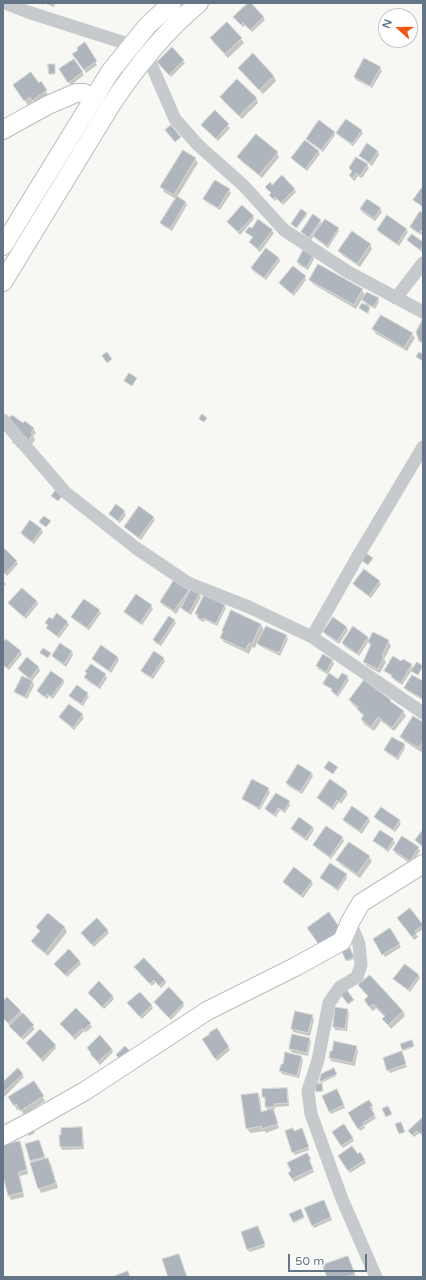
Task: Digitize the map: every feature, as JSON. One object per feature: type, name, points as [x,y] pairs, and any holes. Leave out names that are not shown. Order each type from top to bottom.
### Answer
[{"type":"street","points":[[5,3],[28,12],[132,45],[147,55],[175,119],[198,145],[244,186],[284,230],[348,272],[423,312]]},
{"type":"street","points":[[3,246],[110,72],[148,25],[172,3]]},
{"type":"street","points":[[3,282],[126,82],[166,34],[199,3]]},
{"type":"street","points":[[3,130],[76,93],[84,93],[94,97]]},
{"type":"street","points":[[396,298],[423,263]]},
{"type":"street","points":[[3,420],[65,492],[136,548],[188,583],[249,607],[312,637],[423,713]]},
{"type":"street","points":[[312,637],[423,447]]},
{"type":"street","points":[[3,1136],[32,1122],[85,1091],[207,1012],[342,941],[350,922],[361,903],[423,864]]},
{"type":"street","points":[[350,922],[359,944],[361,965],[357,977],[340,987],[329,1003],[318,1060],[308,1091],[311,1114],[342,1199],[376,1277]]},
{"type":"building","points":[[248,3],[251,3],[264,17],[250,30],[243,23],[241,25],[233,17]]},
{"type":"building","points":[[227,22],[242,38],[225,54],[210,38]]},
{"type":"building","points":[[85,42],[97,61],[84,70],[72,54]]},
{"type":"building","points":[[172,47],[184,60],[169,75],[157,62]]},
{"type":"building","points":[[253,53],[274,76],[259,90],[238,68]]},
{"type":"building","points":[[364,58],[381,67],[370,86],[354,77]]},
{"type":"building","points":[[74,59],[83,72],[68,83],[59,69]]},
{"type":"building","points":[[48,64],[55,64],[55,74],[49,74]]},
{"type":"building","points":[[31,72],[39,83],[41,81],[47,90],[32,101],[30,97],[24,101],[13,85]]},
{"type":"building","points":[[237,79],[257,98],[239,116],[220,97]]},
{"type":"building","points":[[215,110],[229,124],[216,139],[201,125]]},
{"type":"building","points":[[346,119],[362,130],[352,144],[336,133]]},
{"type":"building","points":[[319,120],[335,132],[321,150],[306,139]]},
{"type":"building","points":[[171,125],[181,137],[175,142],[165,130]]},
{"type":"building","points":[[256,134],[278,152],[259,175],[237,157]]},
{"type":"building","points":[[305,140],[319,151],[305,169],[291,158]]},
{"type":"building","points":[[367,143],[378,151],[370,163],[359,156]]},
{"type":"building","points":[[183,150],[196,158],[174,195],[160,187]]},
{"type":"building","points":[[356,157],[368,164],[360,176],[356,173],[353,178],[349,176],[352,171],[349,168]]},
{"type":"building","points":[[282,175],[295,189],[281,203],[275,197],[273,199],[269,195],[271,193],[265,187],[270,182],[272,185]]},
{"type":"building","points":[[215,180],[230,189],[218,208],[203,199]]},
{"type":"building","points":[[423,186],[423,207],[413,200]]},
{"type":"building","points":[[177,196],[186,202],[170,229],[160,223]]},
{"type":"building","points":[[367,199],[381,208],[374,218],[360,209]]},
{"type":"building","points":[[242,205],[254,216],[238,232],[227,222]]},
{"type":"building","points":[[301,209],[307,213],[296,228],[291,224]]},
{"type":"building","points":[[420,211],[423,213],[423,232],[421,230],[419,233],[410,227]]},
{"type":"building","points":[[313,214],[321,220],[309,238],[301,232]]},
{"type":"building","points":[[387,215],[407,229],[397,244],[377,230]]},
{"type":"building","points":[[258,219],[273,230],[258,249],[249,242],[253,237],[245,232],[249,227],[252,228]]},
{"type":"building","points":[[325,219],[339,228],[327,246],[313,236]]},
{"type":"building","points":[[352,231],[371,244],[357,264],[338,251]]},
{"type":"building","points":[[412,234],[423,242],[423,246],[420,250],[407,240]]},
{"type":"building","points":[[266,248],[279,258],[264,278],[251,268]]},
{"type":"building","points":[[303,250],[313,256],[306,268],[297,262]]},
{"type":"building","points":[[318,264],[363,289],[354,305],[309,280]]},
{"type":"building","points":[[293,266],[306,276],[292,294],[279,283]]},
{"type":"building","points":[[367,292],[379,298],[373,307],[362,300]]},
{"type":"building","points":[[362,303],[370,307],[367,313],[359,308]]},
{"type":"building","points":[[381,315],[413,333],[404,348],[372,329]]},
{"type":"building","points":[[422,321],[423,343],[419,341],[416,332]]},
{"type":"building","points":[[107,352],[112,359],[107,363],[102,356]]},
{"type":"building","points":[[419,352],[423,354],[423,361],[416,357]]},
{"type":"building","points":[[129,373],[137,378],[132,386],[124,381]]},
{"type":"building","points":[[202,414],[207,418],[204,422],[199,419]]},
{"type":"building","points":[[12,415],[23,423],[25,421],[34,428],[31,433],[33,434],[26,445],[19,447],[12,442],[15,437],[6,423]]},
{"type":"building","points":[[56,490],[63,495],[58,501],[51,496]]},
{"type":"building","points":[[116,504],[125,511],[118,521],[109,514]]},
{"type":"building","points":[[139,506],[154,517],[139,538],[124,527]]},
{"type":"building","points":[[44,516],[51,521],[46,527],[39,522]]},
{"type":"building","points":[[30,520],[42,529],[32,542],[21,533]]},
{"type":"building","points":[[5,549],[17,561],[5,574],[3,572],[3,550]]},
{"type":"building","points":[[366,553],[373,558],[368,565],[361,560]]},
{"type":"building","points":[[364,569],[380,581],[369,596],[353,584]]},
{"type":"building","points":[[174,580],[189,590],[174,611],[160,602]]},
{"type":"building","points":[[22,588],[37,601],[24,617],[8,603]]},
{"type":"building","points":[[191,589],[200,593],[189,613],[181,608]]},
{"type":"building","points":[[136,594],[152,605],[140,623],[124,612]]},
{"type":"building","points":[[204,595],[225,605],[216,624],[203,618],[202,620],[195,614]]},
{"type":"building","points":[[84,599],[100,610],[87,628],[71,617]]},
{"type":"building","points":[[231,610],[261,624],[252,644],[249,643],[246,650],[220,638]]},
{"type":"building","points":[[57,613],[68,622],[57,636],[46,628],[48,625],[45,623],[49,617],[52,619]]},
{"type":"building","points":[[169,616],[175,620],[159,644],[153,640]]},
{"type":"building","points":[[333,617],[347,627],[337,641],[323,632]]},
{"type":"building","points":[[266,626],[287,635],[279,653],[257,644]]},
{"type":"building","points":[[353,626],[368,637],[357,654],[342,643]]},
{"type":"building","points":[[373,632],[389,640],[382,656],[384,657],[378,669],[363,662],[371,644],[368,642]]},
{"type":"building","points":[[6,639],[21,651],[7,668],[3,665],[3,643]]},
{"type":"building","points":[[60,643],[72,651],[64,664],[52,656]]},
{"type":"building","points":[[101,645],[118,657],[109,671],[92,659]]},
{"type":"building","points":[[43,648],[51,653],[48,658],[40,653]]},
{"type":"building","points":[[154,651],[164,658],[151,677],[141,671]]},
{"type":"building","points":[[323,654],[333,660],[326,672],[316,666]]},
{"type":"building","points":[[393,656],[401,661],[403,659],[412,664],[401,683],[391,677],[392,675],[384,671]]},
{"type":"building","points":[[27,657],[39,667],[30,679],[18,669]]},
{"type":"building","points":[[417,662],[423,666],[418,675],[411,671]]},
{"type":"building","points":[[91,664],[106,674],[98,687],[84,677],[87,673],[85,672]]},
{"type":"building","points":[[51,671],[64,680],[51,697],[47,694],[45,697],[37,691]]},
{"type":"building","points":[[329,673],[338,679],[342,673],[348,676],[337,695],[331,691],[332,689],[323,684]]},
{"type":"building","points":[[412,675],[423,681],[423,699],[404,688]]},
{"type":"building","points":[[22,676],[33,681],[25,697],[14,692]]},
{"type":"building","points":[[364,680],[404,711],[392,728],[378,717],[371,727],[361,719],[364,715],[357,709],[358,707],[349,700]]},
{"type":"building","points":[[77,685],[88,693],[81,704],[69,696]]},
{"type":"building","points":[[69,704],[83,714],[73,728],[59,717]]},
{"type":"building","points":[[413,716],[423,722],[423,741],[419,748],[400,737]]},
{"type":"building","points":[[392,737],[405,744],[397,758],[384,750]]},
{"type":"building","points":[[329,761],[338,767],[333,774],[324,768]]},
{"type":"building","points":[[298,764],[312,773],[300,792],[286,783]]},
{"type":"building","points":[[252,779],[269,788],[259,808],[242,799]]},
{"type":"building","points":[[330,779],[347,791],[339,802],[337,800],[332,808],[317,798]]},
{"type":"building","points":[[276,793],[290,801],[284,811],[278,808],[274,815],[265,809]]},
{"type":"building","points":[[352,806],[369,818],[360,831],[343,820]]},
{"type":"building","points":[[381,807],[400,820],[393,830],[374,817]]},
{"type":"building","points":[[299,817],[313,827],[305,838],[291,829]]},
{"type":"building","points":[[326,826],[343,837],[330,857],[313,845]]},
{"type":"building","points":[[380,830],[394,839],[387,850],[373,841]]},
{"type":"building","points":[[422,831],[423,832],[423,847],[415,840]]},
{"type":"building","points":[[402,836],[419,847],[410,861],[393,850]]},
{"type":"building","points":[[349,842],[370,856],[357,874],[336,860]]},
{"type":"building","points":[[330,863],[347,874],[337,889],[320,878]]},
{"type":"building","points":[[294,867],[312,881],[301,896],[283,882]]},
{"type":"building","points":[[410,908],[423,925],[415,931],[417,933],[412,937],[397,918]]},
{"type":"building","points":[[329,912],[342,931],[320,946],[307,928]]},
{"type":"building","points":[[48,913],[65,927],[45,953],[31,941],[40,931],[36,927]]},
{"type":"building","points":[[97,918],[108,930],[92,945],[81,933]]},
{"type":"building","points":[[390,928],[400,944],[382,955],[373,939]]},
{"type":"building","points":[[350,948],[354,957],[346,961],[342,952]]},
{"type":"building","points":[[69,949],[80,961],[65,975],[54,964]]},
{"type":"building","points":[[144,958],[165,980],[159,986],[154,980],[150,984],[134,967]]},
{"type":"building","points":[[405,964],[419,975],[408,990],[393,979]]},
{"type":"building","points":[[370,975],[403,1011],[388,1025],[382,1019],[385,1016],[373,1004],[370,1007],[364,1000],[368,996],[358,985]]},
{"type":"building","points":[[99,981],[113,996],[102,1007],[88,993]]},
{"type":"building","points":[[169,987],[184,1003],[169,1018],[154,1002]]},
{"type":"building","points":[[347,990],[354,1000],[348,1004],[341,995]]},
{"type":"building","points":[[140,992],[152,1005],[140,1017],[127,1003]]},
{"type":"building","points":[[7,997],[21,1011],[8,1023],[3,1018],[3,1001]]},
{"type":"building","points":[[335,1007],[348,1009],[345,1029],[333,1027]]},
{"type":"building","points":[[76,1008],[91,1023],[84,1030],[82,1029],[73,1037],[60,1024]]},
{"type":"building","points":[[295,1011],[313,1015],[308,1033],[291,1029]]},
{"type":"building","points":[[23,1013],[34,1025],[21,1038],[9,1026]]},
{"type":"building","points":[[217,1028],[229,1047],[215,1059],[202,1039]]},
{"type":"building","points":[[40,1029],[56,1045],[41,1059],[26,1043]]},
{"type":"building","points":[[292,1034],[310,1038],[307,1053],[289,1049]]},
{"type":"building","points":[[100,1035],[112,1049],[98,1062],[90,1054],[91,1053],[87,1048]]},
{"type":"building","points":[[412,1040],[414,1046],[402,1050],[400,1044]]},
{"type":"building","points":[[334,1041],[357,1046],[353,1063],[329,1058]]},
{"type":"building","points":[[125,1046],[131,1052],[121,1061],[116,1055]]},
{"type":"building","points":[[402,1051],[406,1064],[387,1071],[383,1058]]},
{"type":"building","points":[[285,1052],[302,1056],[297,1076],[279,1071],[281,1064],[283,1064]]},
{"type":"building","points":[[18,1068],[23,1074],[3,1093],[3,1082]]},
{"type":"building","points":[[334,1068],[337,1074],[319,1082],[321,1074]]},
{"type":"building","points":[[34,1081],[44,1096],[20,1111],[16,1104],[14,1106],[8,1097]]},
{"type":"building","points":[[322,1083],[323,1091],[316,1092],[315,1084]]},
{"type":"building","points":[[287,1088],[288,1103],[274,1104],[274,1107],[265,1107],[265,1097],[262,1097],[262,1089]]},
{"type":"building","points":[[337,1089],[344,1105],[329,1112],[322,1096]]},
{"type":"building","points":[[258,1093],[261,1112],[273,1108],[278,1124],[262,1129],[262,1126],[246,1129],[241,1095]]},
{"type":"building","points":[[369,1100],[373,1106],[370,1107],[375,1115],[363,1123],[364,1125],[358,1129],[348,1113]]},
{"type":"building","points":[[388,1106],[392,1114],[386,1117],[382,1109]]},
{"type":"building","points":[[423,1117],[423,1132],[420,1134],[417,1131],[412,1135],[408,1131]]},
{"type":"building","points":[[401,1122],[405,1132],[399,1134],[395,1124]]},
{"type":"building","points":[[344,1124],[353,1138],[341,1146],[332,1132]]},
{"type":"building","points":[[82,1127],[83,1147],[60,1147],[59,1135],[61,1135],[61,1128]]},
{"type":"building","points":[[293,1128],[294,1131],[302,1128],[309,1147],[292,1153],[285,1131]]},
{"type":"building","points":[[39,1140],[45,1157],[30,1161],[25,1144]]},
{"type":"building","points":[[20,1141],[27,1170],[18,1172],[23,1192],[8,1196],[3,1176],[3,1145]]},
{"type":"building","points":[[352,1146],[358,1154],[360,1152],[365,1160],[348,1171],[338,1156]]},
{"type":"building","points":[[307,1153],[311,1159],[309,1160],[313,1169],[292,1179],[288,1173],[291,1171],[287,1163]]},
{"type":"building","points":[[48,1158],[56,1183],[38,1189],[30,1163]]},
{"type":"building","points":[[324,1200],[331,1217],[312,1226],[304,1208]]},
{"type":"building","points":[[301,1209],[304,1217],[293,1222],[289,1214]]},
{"type":"building","points":[[258,1226],[265,1244],[247,1250],[241,1232]]},
{"type":"building","points":[[179,1254],[187,1277],[168,1277],[162,1259]]},
{"type":"building","points":[[348,1256],[355,1274],[346,1277],[327,1277],[322,1265]]},
{"type":"building","points":[[128,1271],[130,1277],[112,1277]]}]
